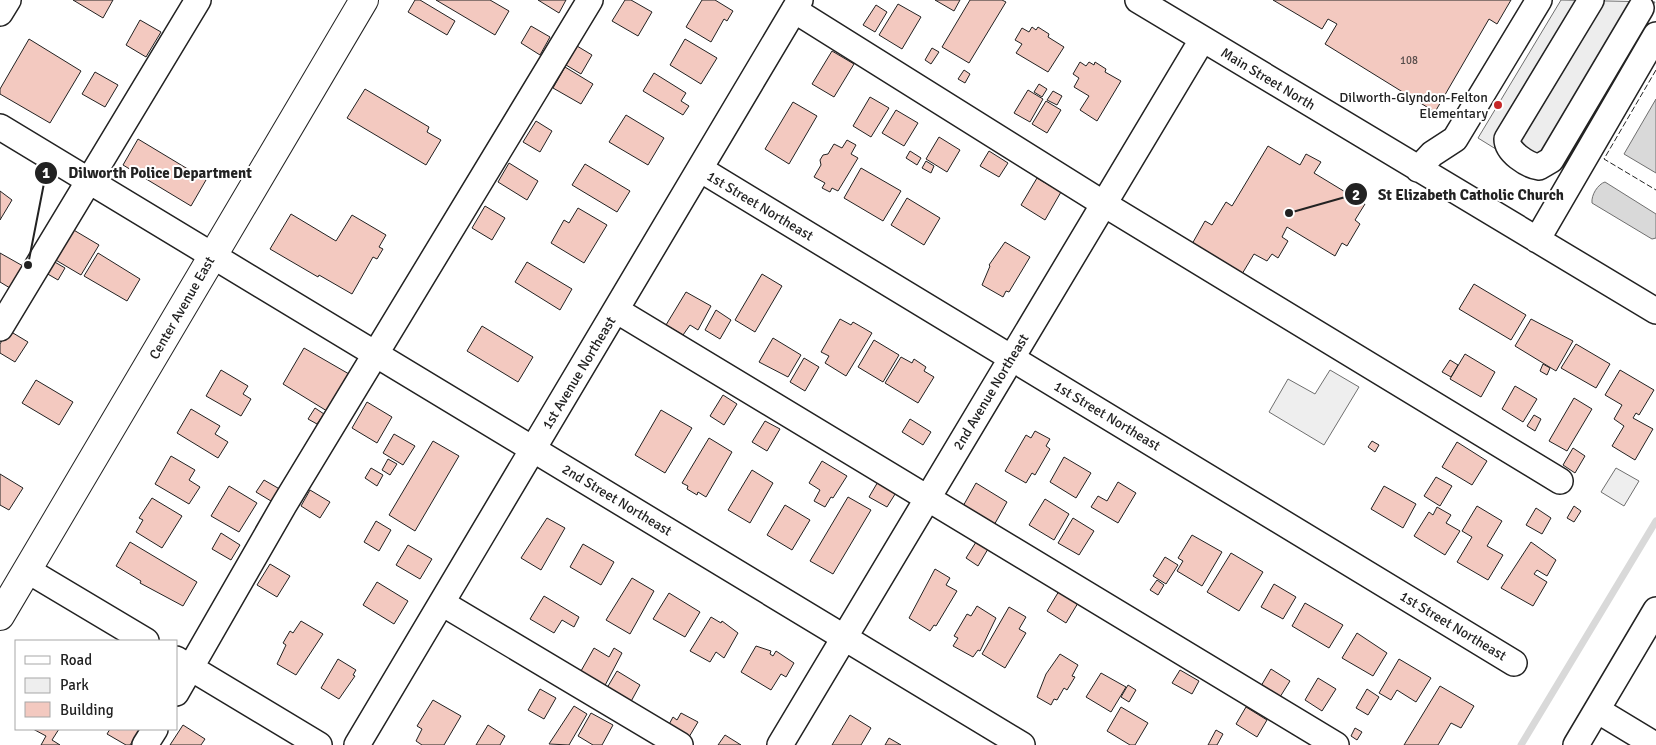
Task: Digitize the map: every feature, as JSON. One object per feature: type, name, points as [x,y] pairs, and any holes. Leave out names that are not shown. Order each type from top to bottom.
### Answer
[{"type":"main road","name":"Center Avenue East","points":[[0,616],[364,0]]},
{"type":"street","points":[[0,13],[8,0]]},
{"type":"street","points":[[0,328],[198,0]]},
{"type":"street","points":[[178,685],[184,664],[377,355],[590,0]]},
{"type":"street","name":"Main Street North","points":[[1138,0],[1656,311]]},
{"type":"street","points":[[1418,169],[1432,154],[1455,139],[1539,0]]},
{"type":"street","points":[[1591,0],[1507,139],[1512,152],[1534,166],[1539,167],[1551,160],[1641,10]]},
{"type":"street","points":[[797,5],[1104,204],[1560,481]]},
{"type":"street","name":"1st Avenue Northeast","points":[[358,745],[797,5]]},
{"type":"street","points":[[1537,240],[1656,35]]},
{"type":"street","name":"2nd Avenue Northeast","points":[[780,745],[1202,40]]},
{"type":"street","name":"2nd Street Northeast","points":[[0,127],[1022,745]]},
{"type":"street","name":"1st Street Northeast","points":[[700,169],[1514,663]]},
{"type":"street","points":[[616,310],[1336,745]]},
{"type":"street","points":[[27,570],[144,640]]},
{"type":"street","points":[[442,603],[680,745]]},
{"type":"street","points":[[1576,745],[1656,610]]},
{"type":"street","points":[[184,664],[319,745]]},
{"type":"street","points":[[1598,710],[1656,745]]},
{"type":"street","points":[[145,745],[154,730]]},
{"type":"green space","points":[[1330,370],[1359,387],[1324,445],[1269,412],[1288,379],[1315,394]]},
{"type":"green space","points":[[1616,468],[1639,481],[1624,506],[1601,492]]},
{"type":"shaded area","points":[[1561,0],[1655,2],[1558,164],[1533,172],[1478,138]]},
{"type":"shaded area","points":[[1656,99],[1656,173],[1624,154]]},
{"type":"shaded area","points":[[1605,182],[1656,214],[1656,238],[1652,239],[1592,203],[1596,190]]},
{"type":"building","points":[[73,0],[113,0],[103,18]]},
{"type":"building","points":[[415,0],[420,0],[455,21],[447,35],[408,12]]},
{"type":"building","points":[[436,0],[490,0],[509,11],[495,35]]},
{"type":"building","points":[[538,0],[566,0],[559,13]]},
{"type":"building","points":[[625,0],[631,0],[652,12],[638,36],[612,21]]},
{"type":"building","points":[[702,0],[715,0],[733,11],[727,21],[724,19],[711,42],[686,27]]},
{"type":"building","points":[[935,0],[960,0],[954,11]]},
{"type":"building","points":[[970,0],[1002,0],[1006,2],[969,63],[942,47]]},
{"type":"building","points":[[1273,0],[1511,0],[1497,24],[1489,19],[1435,112],[1325,44],[1337,24],[1328,19],[1322,29]]},
{"type":"building","points":[[898,4],[921,17],[902,49],[879,35]]},
{"type":"building","points":[[876,5],[887,12],[875,32],[863,25]]},
{"type":"building","points":[[140,20],[161,32],[146,57],[126,45]]},
{"type":"building","points":[[531,26],[550,37],[540,55],[521,43]]},
{"type":"building","points":[[1032,27],[1036,30],[1038,27],[1049,34],[1048,37],[1064,47],[1048,72],[1016,53],[1022,44],[1015,40],[1022,28],[1029,32]]},
{"type":"building","points":[[29,39],[81,71],[50,123],[0,94],[0,89]]},
{"type":"building","points":[[685,39],[717,58],[701,84],[670,65]]},
{"type":"building","points":[[577,46],[592,55],[581,74],[566,65]]},
{"type":"building","points":[[932,48],[939,52],[931,64],[925,60]]},
{"type":"building","points":[[832,51],[854,64],[834,97],[812,84]]},
{"type":"building","points":[[1080,62],[1086,66],[1089,62],[1094,65],[1095,62],[1106,69],[1105,72],[1121,81],[1097,121],[1080,110],[1089,96],[1074,87],[1079,78],[1073,74]]},
{"type":"building","points":[[565,67],[593,84],[581,104],[553,88]]},
{"type":"building","points":[[964,70],[970,74],[965,83],[958,79]]},
{"type":"building","points":[[95,72],[118,85],[105,107],[82,94]]},
{"type":"building","points":[[654,73],[686,93],[681,101],[689,106],[683,115],[643,91]]},
{"type":"building","points":[[1039,84],[1047,89],[1042,97],[1034,92]]},
{"type":"building","points":[[365,89],[429,127],[427,132],[441,140],[426,165],[347,118]]},
{"type":"building","points":[[1028,90],[1043,99],[1030,122],[1014,113]]},
{"type":"building","points":[[1053,91],[1062,96],[1057,105],[1047,100]]},
{"type":"building","points":[[870,97],[889,108],[871,137],[853,126]]},
{"type":"building","points":[[1046,101],[1061,110],[1047,133],[1032,124]]},
{"type":"building","points":[[793,102],[817,116],[789,164],[765,149]]},
{"type":"building","points":[[896,110],[918,123],[904,146],[882,133]]},
{"type":"building","points":[[626,115],[664,138],[648,165],[609,142]]},
{"type":"building","points":[[536,121],[552,131],[540,152],[523,142]]},
{"type":"building","points":[[939,137],[960,150],[947,172],[926,159]]},
{"type":"building","points":[[138,139],[206,180],[191,206],[123,165]]},
{"type":"building","points":[[847,140],[856,145],[851,154],[858,158],[838,191],[832,188],[830,192],[822,188],[825,183],[814,177],[821,165],[820,160],[823,155],[828,154],[834,144],[842,148]]},
{"type":"building","points":[[1268,146],[1300,165],[1306,154],[1321,162],[1314,173],[1365,204],[1355,220],[1360,224],[1347,246],[1342,243],[1335,256],[1287,227],[1282,237],[1288,241],[1278,258],[1272,254],[1267,261],[1254,254],[1242,274],[1192,244],[1205,221],[1212,225],[1226,202],[1232,206]]},
{"type":"building","points":[[910,151],[921,158],[917,165],[906,158]]},
{"type":"building","points":[[989,151],[1008,163],[999,177],[980,166]]},
{"type":"building","points":[[926,161],[934,166],[931,173],[922,168]]},
{"type":"building","points":[[509,163],[538,181],[527,200],[498,182]]},
{"type":"building","points":[[585,164],[630,191],[617,212],[572,185]]},
{"type":"building","points":[[861,168],[901,191],[883,221],[844,198]]},
{"type":"building","points":[[1037,178],[1061,192],[1045,220],[1021,205]]},
{"type":"building","points":[[0,191],[12,200],[0,220]]},
{"type":"building","points":[[907,198],[940,218],[924,245],[891,225]]},
{"type":"building","points":[[485,206],[505,218],[492,240],[472,228]]},
{"type":"building","points":[[578,208],[607,225],[584,263],[551,243],[564,220],[569,223]]},
{"type":"building","points":[[291,214],[336,241],[352,215],[386,235],[379,247],[383,249],[377,259],[373,257],[352,294],[270,249]]},
{"type":"building","points":[[72,229],[99,245],[81,275],[54,259]]},
{"type":"building","points":[[1005,242],[1030,257],[1009,292],[1006,291],[1003,297],[982,285],[989,265]]},
{"type":"building","points":[[0,253],[23,266],[10,288],[0,282]]},
{"type":"building","points":[[98,253],[140,279],[127,301],[84,276]]},
{"type":"building","points":[[53,261],[65,268],[58,280],[46,273]]},
{"type":"building","points":[[527,262],[572,289],[560,310],[515,282]]},
{"type":"building","points":[[762,274],[782,286],[755,332],[735,320]]},
{"type":"building","points":[[1474,284],[1526,315],[1511,340],[1459,309]]},
{"type":"building","points":[[686,292],[711,306],[698,330],[690,325],[683,335],[666,325]]},
{"type":"building","points":[[716,310],[731,320],[720,339],[705,330]]},
{"type":"building","points":[[840,319],[851,325],[853,322],[872,333],[846,376],[825,363],[829,356],[821,352]]},
{"type":"building","points":[[1531,319],[1573,341],[1556,371],[1515,346]]},
{"type":"building","points":[[482,326],[533,357],[518,382],[467,351]]},
{"type":"building","points":[[8,330],[28,342],[15,362],[0,353],[0,344]]},
{"type":"building","points":[[773,338],[801,355],[788,377],[759,362]]},
{"type":"building","points":[[874,340],[899,355],[883,382],[858,367]]},
{"type":"building","points":[[1576,344],[1610,364],[1596,388],[1561,368]]},
{"type":"building","points":[[304,348],[349,374],[327,411],[283,384]]},
{"type":"building","points":[[1465,354],[1495,372],[1481,397],[1450,379]]},
{"type":"building","points":[[901,357],[912,363],[914,359],[926,367],[924,371],[934,377],[918,403],[885,383]]},
{"type":"building","points":[[804,358],[819,367],[805,391],[790,382]]},
{"type":"building","points":[[1450,360],[1458,365],[1451,377],[1442,372]]},
{"type":"building","points":[[1543,364],[1550,368],[1547,375],[1540,371]]},
{"type":"building","points":[[221,370],[248,386],[243,394],[251,399],[241,416],[206,396]]},
{"type":"building","points":[[1620,370],[1654,390],[1639,415],[1636,413],[1633,418],[1653,429],[1635,460],[1612,446],[1624,426],[1614,419],[1622,405],[1605,395]]},
{"type":"building","points":[[36,380],[73,402],[59,425],[22,403]]},
{"type":"building","points":[[1515,386],[1537,399],[1523,422],[1502,409]]},
{"type":"building","points":[[723,395],[737,404],[724,425],[710,416]]},
{"type":"building","points":[[1574,398],[1592,409],[1567,451],[1549,441]]},
{"type":"building","points":[[367,402],[392,417],[377,443],[352,428]]},
{"type":"building","points":[[315,408],[324,414],[317,424],[308,419]]},
{"type":"building","points":[[191,409],[220,426],[215,434],[228,442],[218,458],[177,433]]},
{"type":"building","points":[[661,410],[692,428],[665,473],[635,455]]},
{"type":"building","points":[[1534,415],[1541,419],[1535,431],[1527,426]]},
{"type":"building","points":[[910,419],[931,432],[923,445],[902,432]]},
{"type":"building","points":[[765,421],[780,429],[767,451],[752,442]]},
{"type":"building","points":[[1035,431],[1050,439],[1046,446],[1050,449],[1035,475],[1032,473],[1026,483],[1005,471],[1026,435],[1031,438]]},
{"type":"building","points":[[394,434],[415,446],[403,465],[383,453]]},
{"type":"building","points":[[709,438],[732,452],[706,497],[698,492],[697,495],[687,489],[688,486],[682,483]]},
{"type":"building","points":[[433,441],[459,456],[415,531],[389,515]]},
{"type":"building","points":[[1372,441],[1379,445],[1375,452],[1368,447]]},
{"type":"building","points":[[1457,442],[1487,461],[1472,485],[1442,467]]},
{"type":"building","points":[[1573,448],[1585,456],[1575,473],[1563,465]]},
{"type":"building","points":[[171,456],[195,470],[189,480],[200,487],[189,504],[155,484]]},
{"type":"building","points":[[1064,457],[1091,473],[1076,498],[1050,482]]},
{"type":"building","points":[[388,459],[397,464],[390,475],[382,470]]},
{"type":"building","points":[[822,461],[847,476],[825,507],[814,501],[820,490],[809,483]]},
{"type":"building","points":[[371,468],[383,475],[377,486],[365,478]]},
{"type":"building","points":[[752,470],[773,483],[750,523],[728,510]]},
{"type":"building","points":[[0,474],[23,488],[9,510],[0,505]]},
{"type":"building","points":[[1436,477],[1452,486],[1440,506],[1424,496]]},
{"type":"building","points":[[264,480],[283,491],[276,504],[256,492]]},
{"type":"building","points":[[879,480],[897,491],[887,507],[869,497]]},
{"type":"building","points":[[1118,482],[1136,493],[1118,523],[1091,507],[1098,496],[1107,501]]},
{"type":"building","points":[[976,483],[1007,502],[993,527],[962,508]]},
{"type":"building","points":[[229,486],[257,503],[239,532],[211,516]]},
{"type":"building","points":[[1384,486],[1416,504],[1403,528],[1371,509]]},
{"type":"building","points":[[310,490],[330,502],[320,518],[301,506]]},
{"type":"building","points":[[848,497],[871,510],[833,574],[810,561]]},
{"type":"building","points":[[152,498],[182,516],[162,548],[136,532],[143,520],[139,518]]},
{"type":"building","points":[[1045,499],[1069,514],[1054,540],[1029,525]]},
{"type":"building","points":[[785,505],[810,520],[792,550],[767,535]]},
{"type":"building","points":[[1477,506],[1502,521],[1487,546],[1503,555],[1488,580],[1457,562],[1472,537],[1462,531]]},
{"type":"building","points":[[1574,506],[1581,511],[1574,522],[1567,518]]},
{"type":"building","points":[[1437,507],[1451,515],[1446,523],[1460,531],[1445,555],[1414,536],[1429,512],[1433,515]]},
{"type":"building","points":[[1536,508],[1551,518],[1542,534],[1526,525]]},
{"type":"building","points":[[547,518],[565,528],[541,570],[521,558]]},
{"type":"building","points":[[1073,518],[1094,531],[1079,555],[1058,543]]},
{"type":"building","points":[[376,521],[391,530],[379,551],[364,542]]},
{"type":"building","points":[[221,533],[240,545],[231,560],[212,549]]},
{"type":"building","points":[[1192,535],[1222,552],[1202,586],[1177,571],[1183,561],[1178,558]]},
{"type":"building","points":[[130,542],[197,582],[183,606],[140,583],[141,581],[116,566]]},
{"type":"building","points":[[976,542],[988,549],[978,566],[966,558]]},
{"type":"building","points":[[1531,542],[1556,560],[1547,576],[1537,570],[1534,574],[1547,582],[1533,606],[1501,588]]},
{"type":"building","points":[[583,544],[614,562],[601,585],[570,567]]},
{"type":"building","points":[[408,545],[432,559],[420,579],[396,565]]},
{"type":"building","points":[[1231,553],[1263,572],[1239,611],[1207,592]]},
{"type":"building","points":[[1165,557],[1178,565],[1166,584],[1153,576]]},
{"type":"building","points":[[270,564],[290,576],[277,597],[257,585]]},
{"type":"building","points":[[935,569],[950,578],[946,585],[957,591],[936,626],[934,625],[930,631],[909,618]]},
{"type":"building","points":[[632,578],[654,591],[630,634],[606,620]]},
{"type":"building","points":[[1157,580],[1164,585],[1158,595],[1150,590]]},
{"type":"building","points":[[377,582],[408,601],[394,624],[363,605]]},
{"type":"building","points":[[1274,584],[1296,597],[1283,619],[1261,607]]},
{"type":"building","points":[[1059,591],[1078,603],[1066,623],[1047,611]]},
{"type":"building","points":[[669,593],[700,612],[685,637],[653,619]]},
{"type":"building","points":[[544,596],[579,617],[574,627],[562,620],[554,633],[530,619]]},
{"type":"building","points":[[1305,603],[1343,625],[1329,648],[1292,626]]},
{"type":"building","points":[[977,606],[996,618],[980,651],[978,650],[973,657],[953,646],[958,638],[954,636],[967,614],[971,616]]},
{"type":"building","points":[[1009,607],[1026,617],[1019,629],[1026,633],[1005,668],[982,654]]},
{"type":"building","points":[[711,617],[721,623],[722,621],[738,633],[724,658],[716,652],[710,662],[690,651]]},
{"type":"building","points":[[301,621],[323,634],[296,675],[277,664],[286,645],[283,643],[290,631],[293,633]]},
{"type":"building","points":[[1357,633],[1387,653],[1373,676],[1342,658]]},
{"type":"building","points":[[756,646],[771,651],[770,654],[773,656],[776,651],[794,663],[786,677],[781,674],[771,690],[741,672]]},
{"type":"building","points":[[594,648],[609,657],[614,648],[622,653],[601,693],[577,678]]},
{"type":"building","points":[[1060,654],[1078,665],[1072,676],[1075,677],[1067,690],[1064,688],[1057,700],[1054,699],[1051,705],[1037,697],[1046,674]]},
{"type":"building","points":[[338,659],[356,670],[353,675],[355,676],[339,699],[321,688]]},
{"type":"building","points":[[1399,659],[1431,678],[1416,702],[1397,690],[1391,700],[1379,693]]},
{"type":"building","points":[[1271,669],[1290,681],[1280,697],[1261,686]]},
{"type":"building","points":[[1180,670],[1199,681],[1192,694],[1172,683]]},
{"type":"building","points":[[617,671],[640,685],[628,707],[604,693]]},
{"type":"building","points":[[1101,673],[1126,687],[1111,712],[1086,697]]},
{"type":"building","points":[[1318,678],[1336,689],[1322,711],[1305,700]]},
{"type":"building","points":[[1128,685],[1136,690],[1129,702],[1121,697]]},
{"type":"building","points":[[1440,686],[1474,706],[1461,728],[1451,723],[1438,745],[1404,745]]},
{"type":"building","points":[[540,689],[556,698],[544,719],[528,710]]},
{"type":"building","points":[[1367,689],[1379,697],[1368,715],[1356,708]]},
{"type":"building","points":[[433,700],[461,716],[444,745],[422,745],[416,741],[422,729],[417,726]]},
{"type":"building","points":[[574,706],[587,714],[569,745],[549,744]]},
{"type":"building","points":[[1121,707],[1148,723],[1135,745],[1130,745],[1107,731]]},
{"type":"building","points":[[1246,707],[1267,720],[1257,737],[1236,724]]},
{"type":"building","points":[[591,713],[613,725],[602,745],[593,745],[578,736]]},
{"type":"building","points":[[681,713],[698,722],[686,742],[666,730],[673,717],[677,720]]},
{"type":"building","points":[[850,715],[871,728],[861,745],[832,745]]},
{"type":"building","points":[[183,725],[205,739],[201,745],[170,745]]},
{"type":"building","points":[[488,725],[505,736],[500,745],[476,745]]},
{"type":"building","points":[[1355,728],[1362,732],[1357,740],[1351,736]]},
{"type":"building","points":[[35,730],[58,730],[52,740],[60,745],[41,745],[46,736]]},
{"type":"building","points":[[109,730],[139,730],[130,745],[126,745],[107,734]]},
{"type":"building","points":[[1216,730],[1223,734],[1217,745],[1208,745]]},
{"type":"building","points":[[725,735],[741,745],[718,745]]},
{"type":"building","points":[[889,738],[901,745],[885,745]]},
{"type":"waterway","points":[[1521,745],[1656,521]]},
{"type":"fence","points":[[1656,70],[1604,159],[1656,190]]},
{"type":"place","name":"Dilworth-Glyndon-Felton Elementary","points":[[1498,105]]},
{"type":"place","name":"St Elizabeth Catholic Church","points":[[1289,213]]},
{"type":"place","name":"Dilworth Police Department","points":[[28,265]]}]
